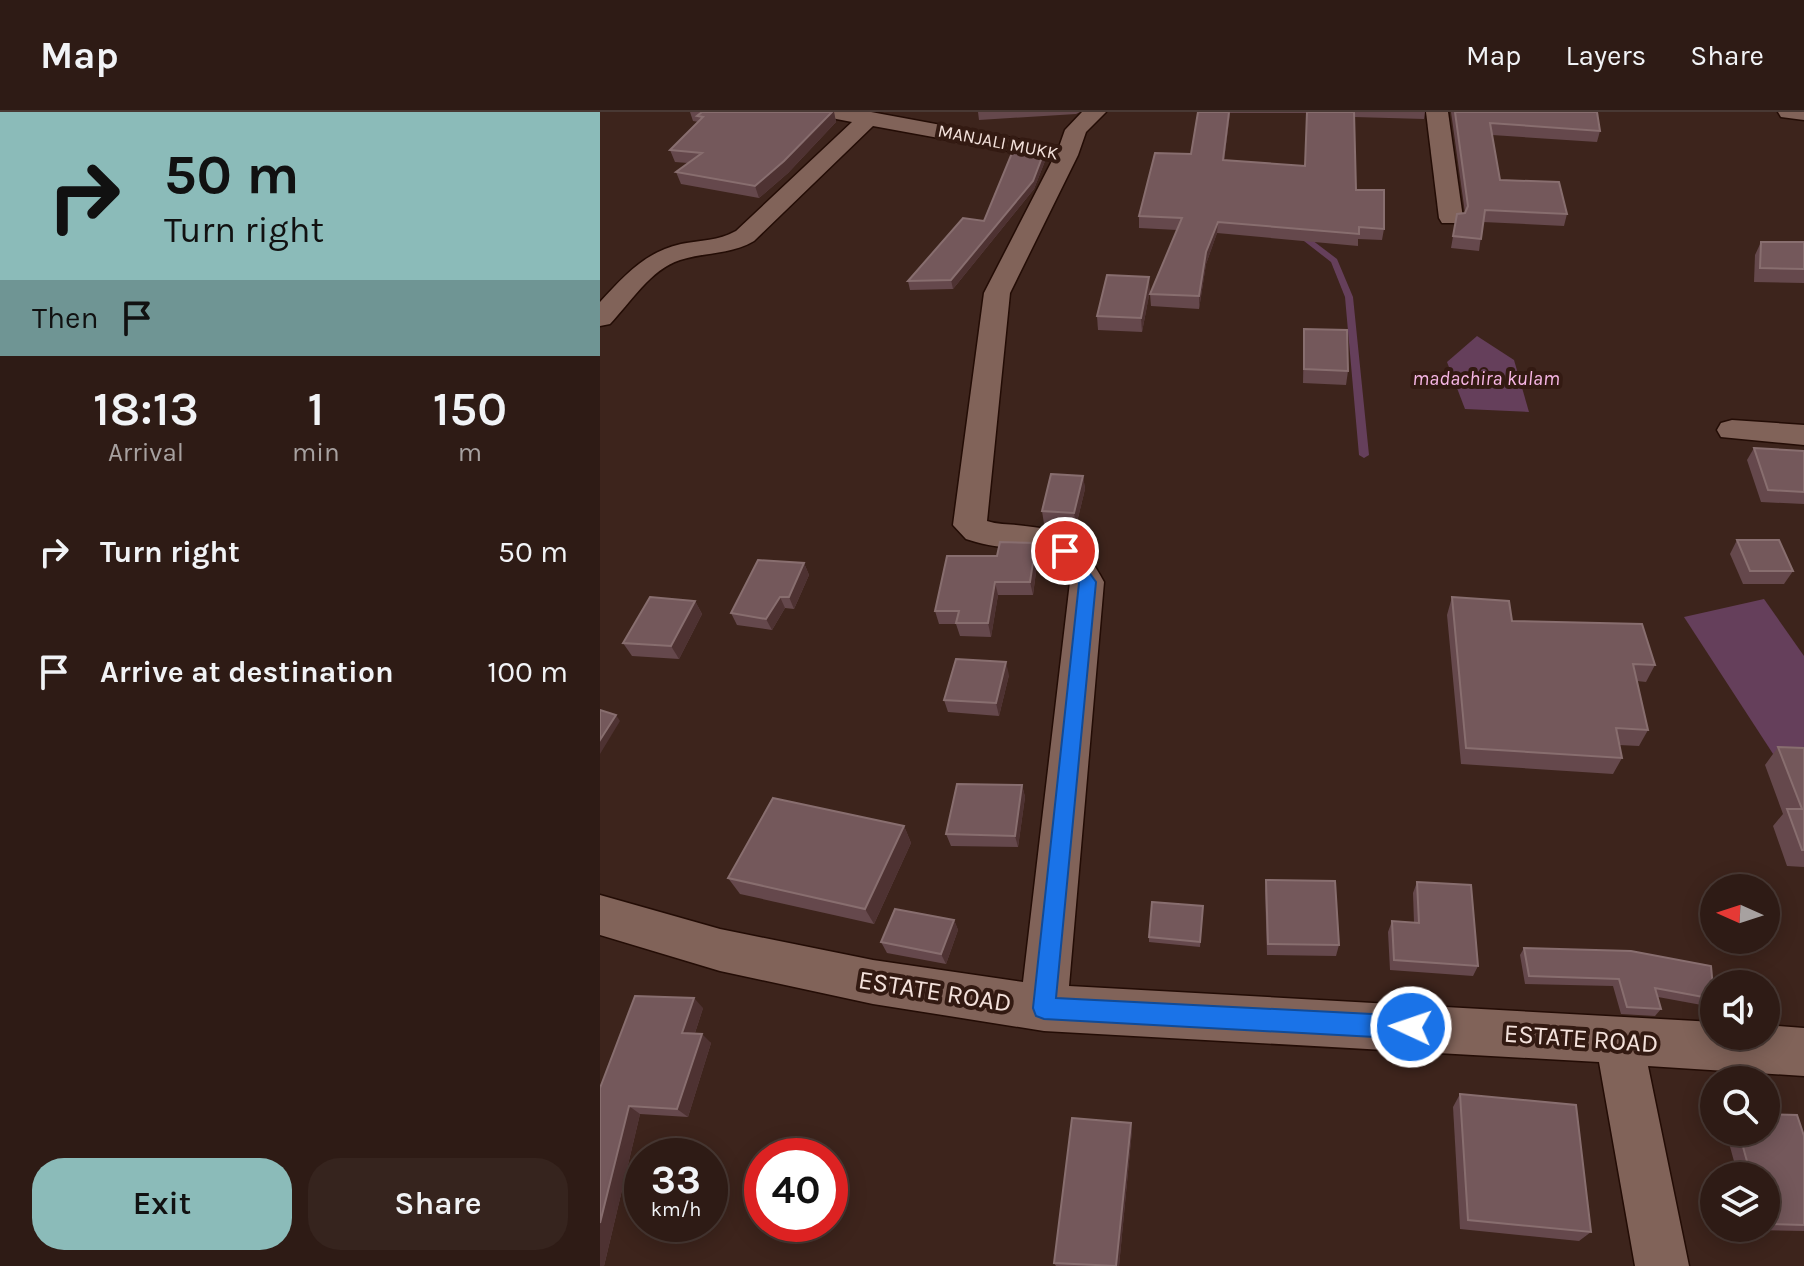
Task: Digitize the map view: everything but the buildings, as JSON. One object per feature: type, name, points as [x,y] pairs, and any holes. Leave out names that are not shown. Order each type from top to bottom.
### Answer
[{"type":"street","name":"MANJALI MUKK","points":[[834,112],[1067,155]]},
{"type":"street","points":[[1044,1008],[1087,582],[1065,551],[1042,538],[987,535],[975,531],[970,525],[997,293],[1067,155],[1076,130],[1095,112]]},
{"type":"street","points":[[1437,112],[1451,218]]},
{"type":"street","points":[[1789,112],[1804,113]]},
{"type":"street","points":[[600,318],[656,262],[669,254],[731,246],[745,236],[869,118]]},
{"type":"street","points":[[1732,430],[1804,435]]},
{"type":"street","name":"ESTATE ROAD","points":[[600,915],[720,950],[858,979],[1044,1008],[1804,1052]]},
{"type":"street","points":[[1619,1040],[1662,1266]]},
{"type":"water","name":"madachira kulam","points":[[1477,336],[1514,360],[1529,412],[1465,409],[1447,362]]},
{"type":"water","points":[[1764,599],[1804,656],[1804,756],[1777,760],[1684,617]]},
{"type":"waterway","points":[[1310,227],[1308,241],[1334,261],[1349,297],[1364,455]]},
{"type":"route","points":[[1065,551],[1087,582],[1044,1008],[1411,1027]]}]
